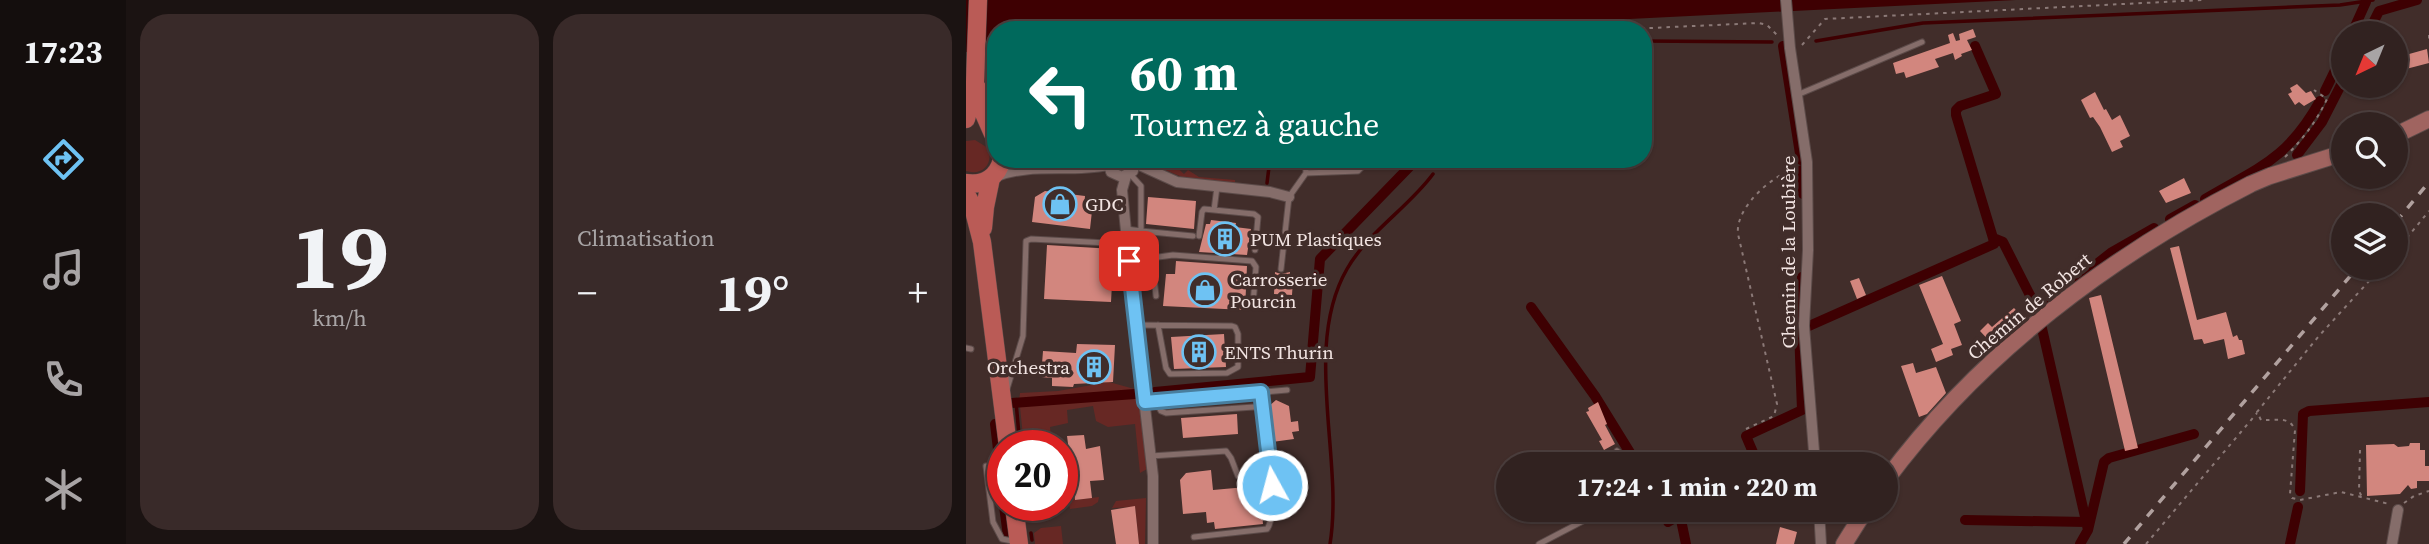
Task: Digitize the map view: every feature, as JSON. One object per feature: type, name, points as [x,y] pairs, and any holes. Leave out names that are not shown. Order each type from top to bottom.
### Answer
[{"type":"main road","points":[[966,119],[975,82],[978,0]]},
{"type":"main road","points":[[975,82],[987,120]]},
{"type":"main road","points":[[966,127],[987,131]]},
{"type":"main road","points":[[982,242],[991,178],[998,168]]},
{"type":"main road","points":[[966,183],[974,184],[991,178]]},
{"type":"main road","points":[[966,194],[982,242],[1006,430]]},
{"type":"main road","points":[[1016,521],[1019,543]]},
{"type":"street","name":"Chemin de la Loubière","points":[[1786,0],[1807,165],[1809,243],[1804,326],[1814,452]]},
{"type":"street","points":[[2408,129],[2429,119]]},
{"type":"street","name":"Chemin de Robert","points":[[1898,465],[1926,430],[1969,385],[2053,309],[2118,260],[2251,184],[2331,157]]},
{"type":"street","points":[[991,178],[1013,170],[1040,168]]},
{"type":"street","points":[[1081,168],[1117,170],[1122,190],[1135,325],[1150,402],[1153,544]]},
{"type":"street","points":[[1149,168],[1175,181],[1289,197]]},
{"type":"street","points":[[1238,189],[1239,177]]},
{"type":"street","points":[[2392,544],[2398,510]]},
{"type":"street","points":[[1820,522],[1821,544]]},
{"type":"street","points":[[1844,544],[1858,522]]},
{"type":"lane","points":[[1797,95],[1922,42]]},
{"type":"lane","points":[[1281,269],[1289,197],[1306,173],[1306,168]]},
{"type":"lane","points":[[1306,173],[1358,171],[1361,168]]},
{"type":"lane","points":[[1117,170],[1141,186],[1141,231]]},
{"type":"lane","points":[[1214,210],[1217,187]]},
{"type":"lane","points":[[1126,229],[1196,236],[1203,210],[1257,215],[1255,250]]},
{"type":"lane","points":[[1003,402],[1021,345],[1026,241],[1031,239],[1128,244]]},
{"type":"lane","points":[[1129,261],[1173,255],[1252,261],[1256,267],[1254,304]]},
{"type":"lane","points":[[1152,259],[1156,296]]},
{"type":"lane","points":[[1135,325],[1235,327],[1238,331],[1238,367],[1227,373],[1170,374],[1166,368],[1158,326]]},
{"type":"lane","points":[[1150,402],[1287,390]]},
{"type":"lane","points":[[1261,392],[1272,485]]},
{"type":"lane","points":[[1220,397],[1220,409]]},
{"type":"lane","points":[[1150,402],[1164,412],[1255,407]]},
{"type":"lane","points":[[1151,456],[1226,451],[1238,476],[1265,486],[1271,521],[1267,528],[1194,537]]},
{"type":"lane","points":[[986,466],[996,529],[1002,538],[1019,543]]},
{"type":"lane","points":[[1539,544],[1581,522]]},
{"type":"path","points":[[1652,28],[1759,23],[1767,25],[1791,52],[1825,19],[2203,0]]},
{"type":"path","points":[[2429,35],[2429,43]]},
{"type":"path","points":[[2282,160],[2301,141],[2327,99],[2314,90]]},
{"type":"path","points":[[1746,429],[1775,414],[1777,404],[1738,234],[1738,222],[1745,207],[1779,175],[1807,165]]},
{"type":"path","points":[[2408,236],[2429,211]]},
{"type":"path","points":[[2146,544],[2318,337],[2370,280]]},
{"type":"path","points":[[2258,412],[2261,420],[2283,419],[2293,425],[2295,430],[2290,494],[2292,498],[2300,500],[2341,492],[2393,505],[2398,510],[2407,499],[2429,491]]},
{"type":"path","points":[[2360,450],[2360,491],[2363,498]]},
{"type":"shaded area","points":[[966,0],[2016,0],[1588,21],[987,21],[987,51],[966,52]]},
{"type":"shaded area","points":[[987,63],[987,95],[984,83]]},
{"type":"shaded area","points":[[975,140],[987,147],[987,165],[982,170],[966,171],[966,141]]},
{"type":"shaded area","points":[[1160,168],[1178,168],[1184,174],[1188,170],[1199,177],[1235,180],[1235,183],[1187,179]]},
{"type":"shaded area","points":[[1249,380],[1249,389],[1153,396],[1153,388]]},
{"type":"shaded area","points":[[1109,382],[1138,390],[1147,469],[1140,473],[1135,424],[1108,427],[1096,421],[1093,406],[1067,410],[1068,423],[1050,427],[1050,430],[1022,430],[1020,407],[1079,401],[1079,398],[1019,401],[1020,393],[1058,391]]},
{"type":"shaded area","points":[[1099,497],[1098,502],[1092,506],[1078,508],[1078,500]]},
{"type":"shaded area","points":[[1146,498],[1145,544],[1139,544],[1135,507],[1112,508],[1116,501]]},
{"type":"shaded area","points":[[1061,526],[1063,544],[1035,544],[1034,533],[1041,528]]},
{"type":"building","points":[[1973,29],[1976,37],[1967,40],[1972,50],[1961,54],[1962,56],[1955,60],[1953,53],[1935,59],[1939,67],[1906,78],[1904,72],[1896,74],[1893,63],[1950,43],[1948,35],[1953,33],[1956,41],[1960,40],[1959,34]]},
{"type":"building","points":[[2427,49],[2429,63],[2408,68],[2408,54]]},
{"type":"building","points":[[2297,84],[2306,93],[2311,91],[2316,99],[2304,106],[2299,102],[2295,105],[2288,94],[2292,92],[2290,88]]},
{"type":"building","points":[[2095,92],[2112,120],[2120,115],[2130,136],[2120,141],[2123,147],[2112,152],[2100,127],[2093,117],[2090,118],[2081,100]]},
{"type":"building","points":[[2184,178],[2191,193],[2166,203],[2159,191]]},
{"type":"building","name":"GDC","points":[[1045,191],[1085,196],[1084,210],[1092,211],[1090,229],[1032,222],[1035,197]]},
{"type":"building","points":[[1148,197],[1196,201],[1194,229],[1146,224]]},
{"type":"building","name":"PUM Plastiques","points":[[1211,220],[1236,223],[1235,227],[1251,229],[1247,255],[1199,252],[1206,224],[1210,224]]},
{"type":"building","points":[[1047,245],[1114,249],[1111,302],[1044,299]]},
{"type":"building","points":[[2179,246],[2197,320],[2226,312],[2233,337],[2237,335],[2239,340],[2242,340],[2245,354],[2228,359],[2224,339],[2204,344],[2202,339],[2194,340],[2170,248]]},
{"type":"building","name":"Carrosserie Pourcin","points":[[1176,261],[1247,266],[1245,310],[1163,306],[1166,274],[1175,274]]},
{"type":"building","points":[[1275,272],[1290,272],[1290,278],[1293,279],[1292,295],[1274,294]]},
{"type":"building","points":[[1942,276],[1961,321],[1954,324],[1962,345],[1951,349],[1953,355],[1936,362],[1931,349],[1943,344],[1919,285]]},
{"type":"building","points":[[1859,278],[1866,295],[1857,299],[1850,281]]},
{"type":"building","points":[[2101,295],[2138,448],[2125,451],[2089,298]]},
{"type":"building","points":[[2014,308],[2025,320],[1994,346],[1980,331],[1988,323],[1992,327]]},
{"type":"building","name":"ENTS Thurin","points":[[1224,334],[1226,367],[1174,369],[1171,337]]},
{"type":"building","points":[[1077,344],[1115,345],[1113,382],[1074,384],[1073,387],[1052,386],[1052,378],[1041,377],[1043,351],[1076,353]]},
{"type":"building","points":[[1913,363],[1916,373],[1936,367],[1946,393],[1927,414],[1919,417],[1901,366]]},
{"type":"building","points":[[1276,400],[1289,406],[1291,422],[1298,421],[1299,431],[1292,432],[1294,439],[1272,442],[1268,407]]},
{"type":"building","points":[[1598,402],[1607,424],[1605,425],[1615,444],[1604,450],[1599,441],[1602,440],[1586,412]]},
{"type":"building","points":[[1237,414],[1238,434],[1183,438],[1181,418]]},
{"type":"building","points":[[1078,435],[1084,435],[1086,449],[1100,446],[1104,480],[1090,481],[1092,498],[1078,500]]},
{"type":"building","points":[[2410,443],[2420,443],[2420,450],[2425,450],[2429,481],[2417,481],[2417,488],[2411,489],[2408,485],[2400,494],[2367,496],[2366,445],[2394,444],[2398,447],[2409,446]]},
{"type":"building","points":[[1211,470],[1213,490],[1257,486],[1260,489],[1263,524],[1215,529],[1214,522],[1207,523],[1206,512],[1183,514],[1180,480],[1186,473]]},
{"type":"building","points":[[1135,506],[1139,544],[1116,544],[1111,510]]},
{"type":"building","points":[[1780,527],[1797,532],[1794,544],[1776,544]]},
{"type":"waterway","points":[[1816,41],[1923,23],[2340,5],[2373,0]]},
{"type":"waterway","points":[[2374,21],[2379,11],[2417,0]]},
{"type":"waterway","points":[[2357,21],[2366,2]]},
{"type":"waterway","points":[[1652,41],[1772,42]]},
{"type":"waterway","points":[[1783,46],[1801,160]]},
{"type":"waterway","points":[[1975,46],[1996,94],[1960,106],[1956,115],[1993,238],[2003,242],[2038,311]]},
{"type":"waterway","points":[[2325,91],[2331,79]]},
{"type":"waterway","points":[[2297,155],[2322,122],[2334,98]]},
{"type":"waterway","points":[[2205,199],[2256,169],[2283,149],[2296,137],[2320,101]]},
{"type":"waterway","points":[[1267,183],[1269,168]]},
{"type":"waterway","points":[[1155,392],[1310,377],[1320,259],[1408,168]]},
{"type":"waterway","points":[[1802,170],[1803,194]]},
{"type":"waterway","points":[[1330,544],[1333,511],[1326,368],[1327,333],[1334,300],[1347,269],[1366,243],[1433,174]]},
{"type":"waterway","points":[[2170,219],[2195,205]]},
{"type":"waterway","points":[[2038,310],[2112,252],[2154,228]]},
{"type":"waterway","points":[[1809,326],[1994,244],[1993,238]]},
{"type":"waterway","points":[[1753,452],[1746,436],[1802,410],[1799,329],[1802,277]]},
{"type":"waterway","points":[[1531,307],[1595,396],[1630,452]]},
{"type":"waterway","points":[[2041,324],[2088,530]]},
{"type":"waterway","points":[[1012,403],[1135,394]]},
{"type":"waterway","points":[[1016,402],[1019,430]]},
{"type":"waterway","points":[[2300,491],[2303,414],[2309,411],[2429,402]]},
{"type":"waterway","points":[[995,424],[996,430]]},
{"type":"waterway","points":[[2080,544],[2088,530],[2104,462],[2109,458],[2194,434]]},
{"type":"waterway","points":[[2290,544],[2298,507]]},
{"type":"waterway","points":[[1965,520],[2087,522]]},
{"type":"waterway","points":[[1006,521],[1008,536]]},
{"type":"waterway","points":[[1681,522],[1686,544]]},
{"type":"waterway","points":[[1031,533],[1032,540]]},
{"type":"railway","points":[[2408,207],[2429,182]]},
{"type":"railway","points":[[2124,544],[2347,280]]},
{"type":"place","name":"GDC","points":[[1060,204]]},
{"type":"place","name":"PUM Plastiques","points":[[1225,239]]},
{"type":"place","name":"Carrosserie Pourcin","points":[[1205,290]]},
{"type":"place","name":"ENTS Thurin","points":[[1199,352]]},
{"type":"place","name":"Orchestra","points":[[1094,367]]},
{"type":"route","points":[[1129,261],[1145,402],[1261,392],[1272,485]]}]
